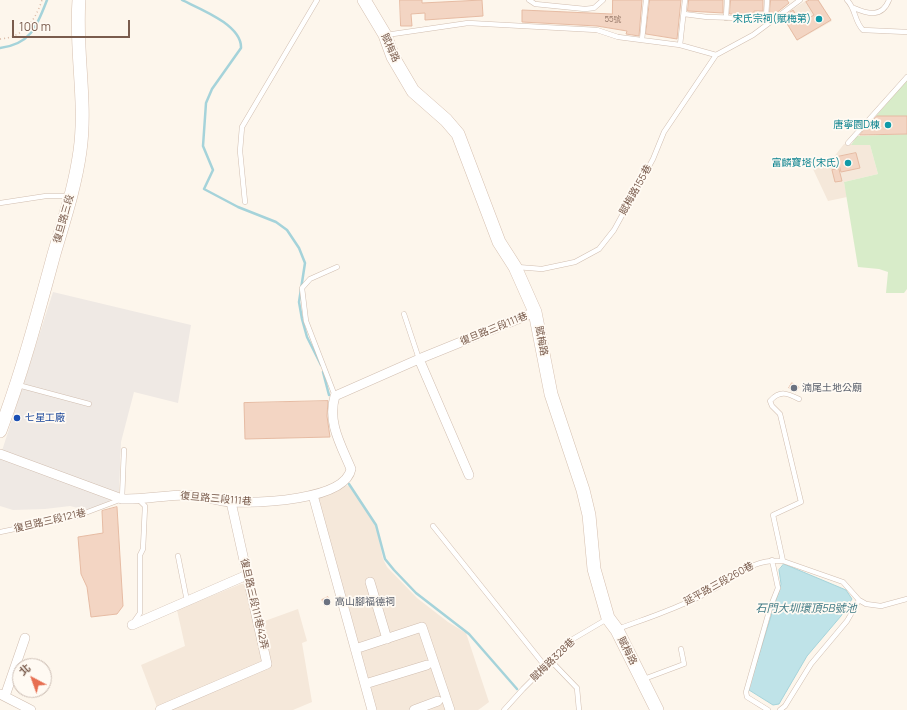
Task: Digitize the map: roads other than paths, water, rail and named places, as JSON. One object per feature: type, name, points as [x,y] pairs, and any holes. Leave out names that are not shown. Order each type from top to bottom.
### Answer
[{"type":"street","name":"復旦路三段","points":[[1,425],[16,384],[72,196],[80,151],[83,117],[78,22],[79,0]]},
{"type":"street","name":"賦梅路","points":[[365,0],[385,35],[393,57],[413,91],[446,120],[458,134],[499,242],[515,267],[535,312],[551,394],[584,490],[589,515],[594,569],[608,618],[617,630],[657,710]]},
{"type":"street","name":"復旦路三段111巷","points":[[0,454],[122,499],[139,500],[172,495],[189,495],[231,502],[267,502],[313,495],[343,484],[350,474],[351,469],[332,423],[332,406],[336,396],[419,359],[535,312]]},
{"type":"street","points":[[419,359],[469,475]]},
{"type":"street","points":[[313,495],[372,710]]},
{"type":"street","name":"復旦路三段111巷42弄","points":[[160,710],[267,664],[231,502]]},
{"type":"street","points":[[132,625],[247,575]]},
{"type":"street","points":[[370,582],[388,638]]},
{"type":"street","points":[[355,649],[422,627],[450,710]]},
{"type":"street","points":[[25,638],[2,695],[31,710]]},
{"type":"street","points":[[365,684],[427,665]]},
{"type":"street","points":[[414,710],[438,701]]},
{"type":"lane","points":[[245,202],[240,150],[242,127],[317,0]]},
{"type":"lane","points":[[529,0],[535,4],[585,9],[594,8],[603,0]]},
{"type":"lane","points":[[642,40],[646,0]]},
{"type":"lane","points":[[680,45],[685,0]]},
{"type":"lane","points":[[726,18],[727,0]]},
{"type":"lane","points":[[766,0],[766,18]]},
{"type":"lane","points":[[385,35],[468,23],[597,30],[618,37],[680,45],[716,55],[753,35],[800,0]]},
{"type":"lane","points":[[854,8],[870,14],[876,14],[887,6],[889,0]]},
{"type":"lane","points":[[849,1],[854,8],[858,25],[863,30],[907,32]]},
{"type":"lane","points":[[684,14],[726,18],[776,19]]},
{"type":"lane","name":"賦梅路155巷","points":[[515,267],[542,269],[575,262],[599,248],[614,230],[653,159],[664,132],[716,55]]},
{"type":"lane","points":[[848,143],[907,77]]},
{"type":"lane","points":[[0,209],[1,203],[46,196],[72,196]]},
{"type":"lane","points":[[336,396],[306,321],[302,288],[310,279],[337,267]]},
{"type":"lane","points":[[404,314],[419,359]]},
{"type":"lane","points":[[16,384],[89,404]]},
{"type":"lane","points":[[783,561],[773,515],[801,502],[780,414],[772,406],[770,401],[781,393],[786,393],[799,399]]},
{"type":"lane","points":[[122,499],[124,450]]},
{"type":"lane","name":"復旦路三段121巷","points":[[0,532],[77,516],[122,499]]},
{"type":"lane","points":[[132,625],[140,613],[140,555],[143,549],[145,506],[139,500]]},
{"type":"lane","points":[[432,526],[545,666]]},
{"type":"lane","points":[[178,556],[187,601]]},
{"type":"lane","points":[[768,710],[747,697],[746,692],[770,608],[778,588],[772,560]]},
{"type":"lane","name":"延平路三段260巷","points":[[617,630],[681,605],[720,585],[738,572],[759,562],[772,560],[783,561],[843,582],[859,600]]},
{"type":"lane","points":[[780,710],[785,706],[811,664],[848,621],[859,600],[866,604],[881,606],[907,599]]},
{"type":"lane","name":"賦梅路328巷","points":[[504,710],[545,666],[573,639],[608,618]]},
{"type":"lane","points":[[642,679],[684,664],[681,649]]},
{"type":"lane","points":[[551,661],[577,688],[579,710]]},
{"type":"water","name":"石門大圳環頂5B號池","points":[[784,564],[846,590],[852,599],[841,616],[807,656],[779,704],[773,705],[749,690],[749,687],[781,584],[779,570]]},
{"type":"waterway","points":[[0,48],[11,46],[26,38],[36,26],[47,0]]},
{"type":"waterway","points":[[182,0],[209,13],[228,25],[235,32],[241,48],[212,89],[206,103],[203,146],[213,170],[204,189],[238,207],[276,222],[287,230],[299,248],[305,263],[299,302],[302,319],[307,337],[321,365]]},
{"type":"waterway","points":[[323,372],[329,395]]},
{"type":"waterway","points":[[349,484],[376,525],[385,559],[394,570],[416,593],[469,634],[517,689]]},
{"type":"place","name":"宋氏宗祠(賦梅第)","points":[[819,19]]},
{"type":"place","name":"唐寧園D棟","points":[[888,125]]},
{"type":"place","name":"富麟寶塔(宋氏)","points":[[848,163]]},
{"type":"place","name":"湳尾土地公廟","points":[[794,388]]},
{"type":"place","name":"七星工廠","points":[[17,418]]},
{"type":"place","name":"高山腳福德祠","points":[[327,602]]}]
